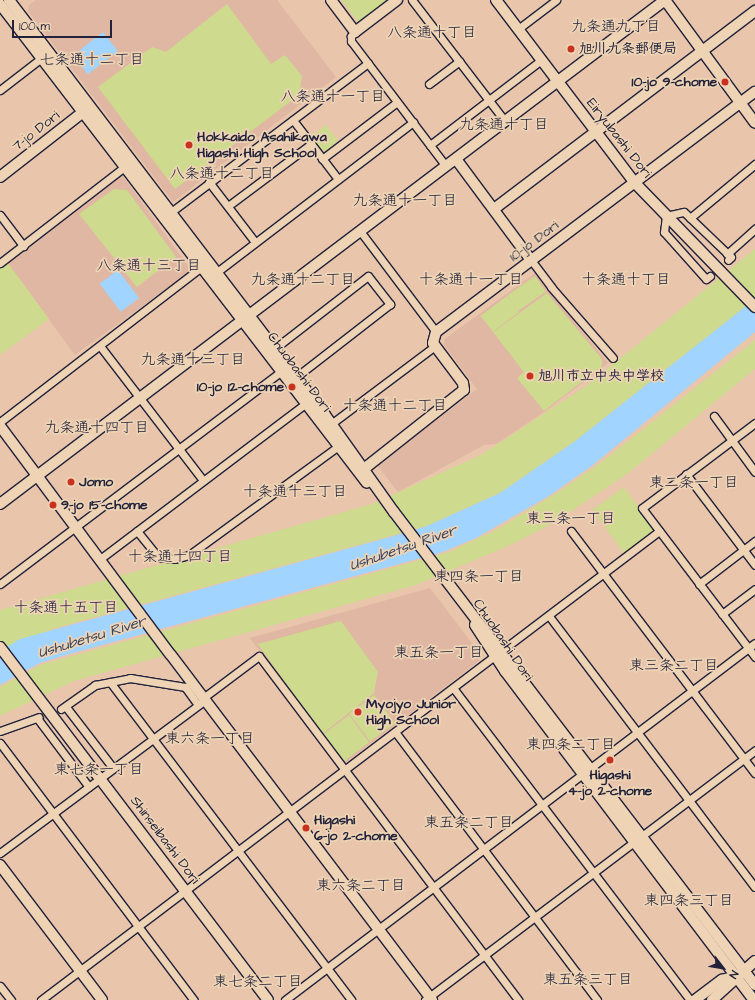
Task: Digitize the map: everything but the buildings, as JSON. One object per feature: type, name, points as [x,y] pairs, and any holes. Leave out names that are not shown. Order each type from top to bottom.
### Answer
[{"type":"street","points":[[331,0],[356,32]]},
{"type":"street","points":[[397,0],[351,36],[352,41],[446,166]]},
{"type":"street","points":[[412,0],[505,121]]},
{"type":"street","name":"Eiryubashi Dori","points":[[496,0],[635,183],[732,282],[755,308]]},
{"type":"street","points":[[518,29],[556,0]]},
{"type":"street","points":[[0,504],[665,0],[755,123]]},
{"type":"street","name":"Chuobashi Dori","points":[[6,4],[284,369],[296,377],[328,426],[361,471],[441,573],[499,654],[740,973],[754,1000]]},
{"type":"street","points":[[494,209],[755,11]]},
{"type":"street","points":[[0,90],[45,55]]},
{"type":"street","points":[[430,145],[488,99],[541,60]]},
{"type":"street","points":[[429,84],[459,61]]},
{"type":"street","points":[[166,215],[368,63]]},
{"type":"street","name":"10-jo Dori","points":[[436,332],[755,92]]},
{"type":"street","points":[[322,159],[397,102]]},
{"type":"street","name":"7-jo Dori","points":[[0,177],[86,110]]},
{"type":"street","points":[[293,120],[338,179]]},
{"type":"street","points":[[213,276],[255,242],[413,122]]},
{"type":"street","points":[[228,206],[311,144]]},
{"type":"street","points":[[456,159],[551,287],[613,358]]},
{"type":"street","points":[[0,263],[128,164]]},
{"type":"street","points":[[690,218],[755,164]]},
{"type":"street","points":[[209,182],[255,242]]},
{"type":"street","points":[[710,276],[706,278],[664,232],[666,216],[684,212],[728,257],[755,229]]},
{"type":"street","points":[[0,215],[23,246]]},
{"type":"street","points":[[360,231],[436,332],[432,338],[435,346],[463,383],[464,390],[361,471]]},
{"type":"street","points":[[0,422],[205,265]]},
{"type":"street","points":[[274,349],[368,276],[390,304],[296,377]]},
{"type":"street","name":"Chuobashi Dori","points":[[245,318],[274,349],[305,404],[328,426]]},
{"type":"street","points":[[100,346],[203,480]]},
{"type":"street","points":[[328,426],[435,346]]},
{"type":"street","points":[[0,584],[284,369]]},
{"type":"street","points":[[103,562],[137,530],[305,404]]},
{"type":"street","points":[[714,416],[755,472]]},
{"type":"street","points":[[755,423],[642,508],[755,657]]},
{"type":"street","points":[[0,426],[103,562],[170,654],[202,701],[290,813],[429,999],[534,917],[755,750]]},
{"type":"street","points":[[137,530],[158,557],[174,559],[189,555],[341,444]]},
{"type":"street","points":[[686,474],[755,565]]},
{"type":"street","points":[[571,530],[755,773]]},
{"type":"street","points":[[41,1000],[238,850],[345,772],[659,532]]},
{"type":"street","points":[[699,584],[755,542]]},
{"type":"street","points":[[722,614],[755,589]]},
{"type":"street","points":[[549,616],[755,887]]},
{"type":"street","points":[[285,1000],[755,643]]},
{"type":"street","name":"Shinseibashi Dori","points":[[0,647],[268,1000]]},
{"type":"street","points":[[0,853],[202,701],[259,656],[518,1000]]},
{"type":"street","points":[[113,768],[63,708],[95,685],[130,678],[185,687],[202,701]]},
{"type":"street","points":[[110,682],[351,1000]]},
{"type":"street","points":[[454,689],[690,1000]]},
{"type":"street","points":[[0,731],[38,718],[88,787]]},
{"type":"street","points":[[396,733],[597,1000]]},
{"type":"street","points":[[0,743],[52,814],[194,1000]]},
{"type":"street","points":[[0,865],[102,1000]]},
{"type":"street","points":[[695,1000],[722,980],[740,973],[755,962]]},
{"type":"street","points":[[712,1000],[728,988],[740,973]]},
{"type":"street","name":"Chuobashi Dori","points":[[740,973],[755,985]]},
{"type":"street","points":[[0,986],[11,1000]]},
{"type":"shaded area","name":"Hokkaido Asahikawa Higashi High School","points":[[36,0],[277,0],[336,77],[173,202],[28,11],[29,5]]},
{"type":"shaded area","points":[[122,175],[191,270],[75,355],[6,260]]},
{"type":"shaded area","name":"旭川市立中央中学校","points":[[535,273],[608,363],[544,412],[496,444],[484,445],[398,492],[377,465],[477,389],[444,345],[445,339]]},
{"type":"shaded area","name":"Myojyo Junior High School","points":[[430,588],[480,654],[479,661],[345,763],[342,762],[250,638]]},
{"type":"green space","points":[[341,0],[391,0],[360,24]]},
{"type":"green space","points":[[227,4],[271,64],[285,55],[302,76],[299,95],[175,189],[98,87],[152,47],[166,52]]},
{"type":"green space","points":[[326,125],[338,141],[326,151],[321,150],[311,137]]},
{"type":"green space","points":[[114,189],[127,190],[176,257],[137,287],[79,214]]},
{"type":"green space","points":[[755,249],[755,299],[574,442],[500,493],[427,526],[55,628],[0,651],[0,610],[372,504],[481,455],[586,386]]},
{"type":"green space","points":[[7,262],[49,319],[0,355],[0,267]]},
{"type":"green space","points":[[535,276],[546,292],[518,311],[507,296]]},
{"type":"green space","points":[[547,293],[602,359],[602,366],[544,411],[517,378],[524,372],[493,332]]},
{"type":"green space","points":[[507,296],[519,312],[493,332],[481,316]]},
{"type":"green space","points":[[755,340],[755,369],[627,474],[558,520],[517,542],[416,585],[74,681],[0,716],[0,687],[40,665],[449,552],[496,530],[563,489],[603,461]]},
{"type":"green space","points":[[624,487],[656,531],[624,554],[592,510]]},
{"type":"green space","points":[[341,621],[378,672],[374,693],[322,734],[258,644]]},
{"type":"green space","points":[[374,695],[395,723],[370,742],[349,714]]},
{"type":"green space","points":[[349,715],[369,742],[343,762],[323,735]]},
{"type":"water","points":[[103,32],[118,51],[88,74],[73,55]]},
{"type":"water","points":[[118,270],[139,298],[121,312],[100,284]]},
{"type":"water","name":"Ushubetsu River","points":[[755,299],[755,332],[593,465],[549,496],[476,538],[443,552],[40,663],[0,685],[0,651],[20,639],[427,526],[500,493],[574,442]]},
{"type":"tunnel","points":[[710,276],[728,260]]},
{"type":"tunnel","points":[[39,717],[61,709]]},
{"type":"place","name":"旭川九条郵便局","points":[[571,49]]},
{"type":"place","name":"10-jo 9-chome","points":[[725,82]]},
{"type":"place","name":"Hokkaido Asahikawa Higashi High School","points":[[189,145]]},
{"type":"place","name":"旭川市立中央中学校","points":[[530,376]]},
{"type":"place","name":"10-jo 12-chome","points":[[292,387]]},
{"type":"place","name":"Jomo","points":[[71,482]]},
{"type":"place","name":"9-jo 15-chome","points":[[53,505]]},
{"type":"place","name":"Myojyo Junior High School","points":[[358,712]]},
{"type":"place","name":"Higashi 4-jo 2-chome","points":[[610,760]]},
{"type":"place","name":"Higashi 6-jo 2-chome","points":[[306,828]]},
{"type":"district","name":"九条通九丁目","points":[[616,27]]},
{"type":"district","name":"八条通十丁目","points":[[432,33]]},
{"type":"district","name":"七条通十二丁目","points":[[92,60]]},
{"type":"district","name":"八条通十一丁目","points":[[333,97]]},
{"type":"district","name":"九条通十丁目","points":[[504,125]]},
{"type":"district","name":"八条通十二丁目","points":[[222,174]]},
{"type":"district","name":"九条通十一丁目","points":[[405,201]]},
{"type":"district","name":"八条通十三丁目","points":[[149,266]]},
{"type":"district","name":"九条通十二丁目","points":[[303,280]]},
{"type":"district","name":"十条通十一丁目","points":[[471,280]]},
{"type":"district","name":"十条通十丁目","points":[[626,280]]},
{"type":"district","name":"九条通十三丁目","points":[[193,360]]},
{"type":"district","name":"十条通十二丁目","points":[[395,406]]},
{"type":"district","name":"九条通十四丁目","points":[[97,428]]},
{"type":"district","name":"東二条一丁目","points":[[694,483]]},
{"type":"district","name":"十条通十三丁目","points":[[295,492]]},
{"type":"district","name":"東三条一丁目","points":[[571,519]]},
{"type":"district","name":"十条通十四丁目","points":[[180,557]]},
{"type":"district","name":"東四条一丁目","points":[[479,577]]},
{"type":"district","name":"十条通十五丁目","points":[[66,608]]},
{"type":"district","name":"東五条一丁目","points":[[439,653]]},
{"type":"district","name":"東三条二丁目","points":[[674,666]]},
{"type":"district","name":"東六条一丁目","points":[[210,739]]},
{"type":"district","name":"東四条二丁目","points":[[571,745]]},
{"type":"district","name":"東七条一丁目","points":[[99,770]]},
{"type":"district","name":"東五条二丁目","points":[[469,823]]},
{"type":"district","name":"東六条二丁目","points":[[361,886]]},
{"type":"district","name":"東四条三丁目","points":[[689,901]]},
{"type":"district","name":"東五条三丁目","points":[[588,980]]},
{"type":"district","name":"東七条二丁目","points":[[258,982]]}]
